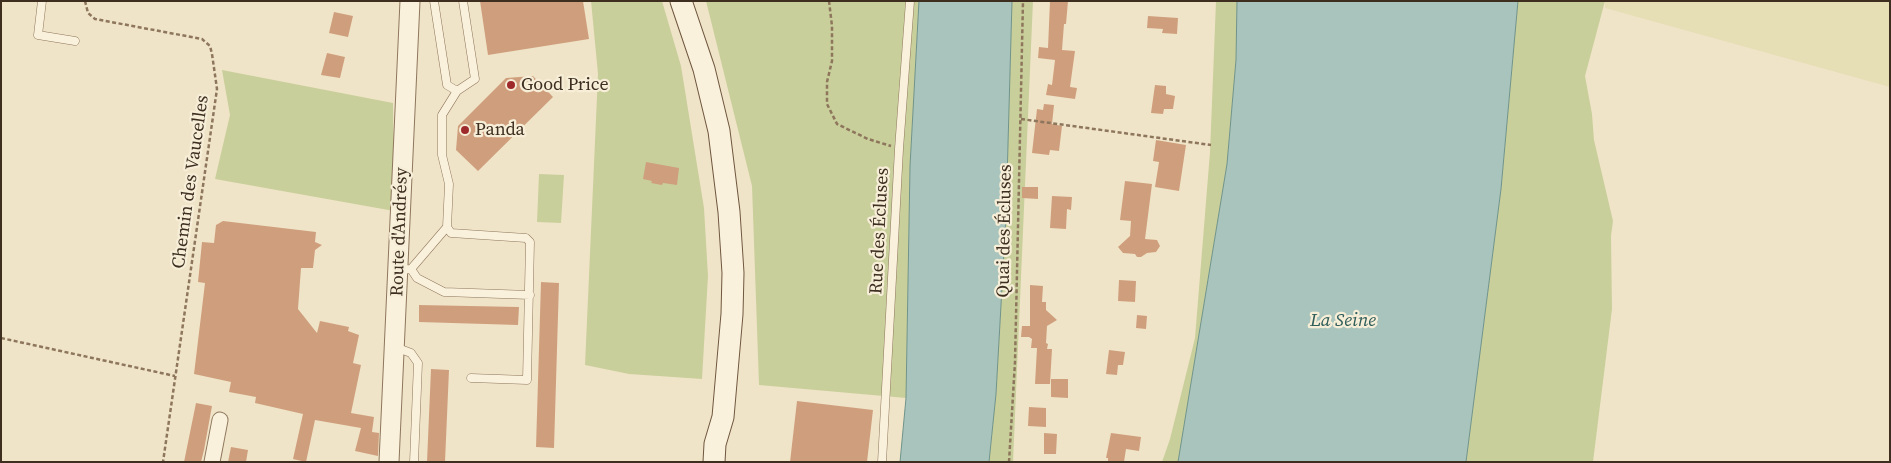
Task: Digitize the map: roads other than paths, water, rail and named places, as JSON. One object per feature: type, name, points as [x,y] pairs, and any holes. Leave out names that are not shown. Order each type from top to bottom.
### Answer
[{"type":"main road","points":[[681,1],[704,70],[719,131],[729,212],[733,273],[732,314],[722,417],[715,444],[714,462]]},
{"type":"main road","points":[[722,417],[726,444],[725,462]]},
{"type":"street","name":"Route d'Andrésy","points":[[389,462],[395,347],[405,270],[402,168],[410,1]]},
{"type":"street","points":[[212,462],[220,420]]},
{"type":"lane","points":[[42,1],[38,34],[75,40]]},
{"type":"lane","points":[[434,1],[446,85],[457,91]]},
{"type":"lane","points":[[463,1],[475,78],[457,91],[442,114],[442,155],[449,184],[447,227],[451,233],[526,238],[530,242],[527,380],[471,378]]},
{"type":"lane","name":"Rue des Écluses","points":[[882,462],[899,149],[910,1]]},
{"type":"lane","points":[[447,227],[405,270],[444,292],[530,296]]},
{"type":"lane","points":[[395,347],[412,353],[418,363],[414,462]]},
{"type":"water","points":[[919,1],[1012,1],[1006,216],[996,394],[989,462],[900,462],[906,398],[910,166]]},
{"type":"water","name":"La Seine","points":[[1237,1],[1518,1],[1501,189],[1466,462],[1178,462],[1227,164],[1236,60]]},
{"type":"place","name":"Good Price","points":[[511,85]]},
{"type":"place","name":"Panda","points":[[465,130]]}]
